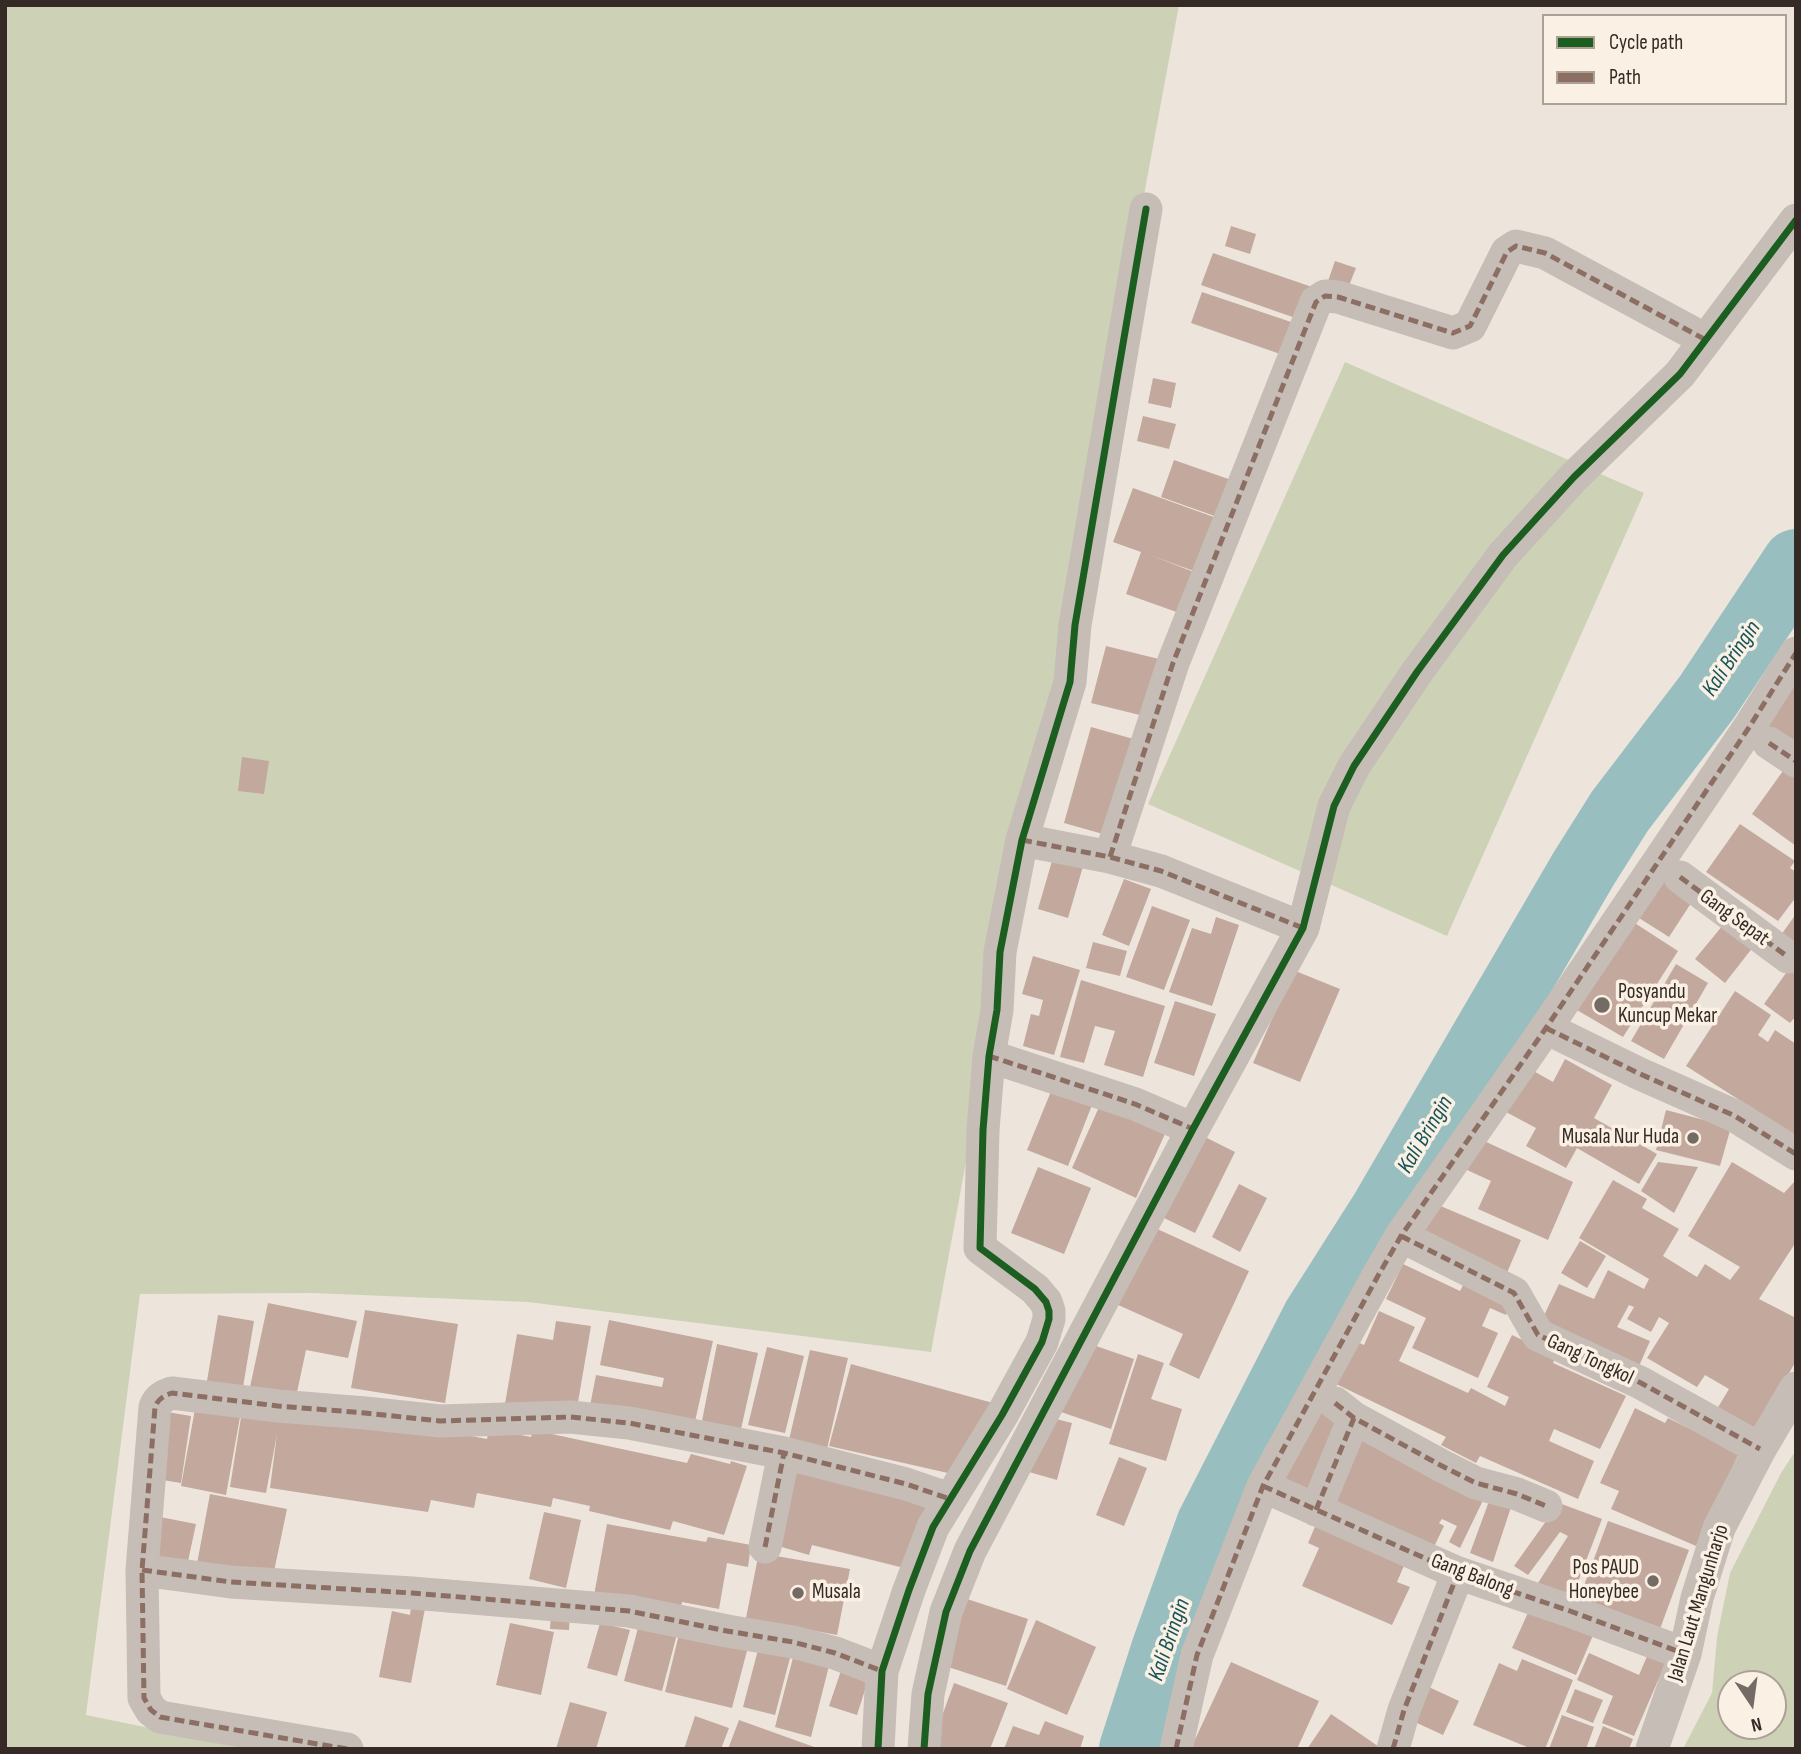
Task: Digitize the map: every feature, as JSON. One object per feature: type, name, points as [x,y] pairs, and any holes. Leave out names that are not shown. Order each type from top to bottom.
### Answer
[{"type":"street","points":[[878,1749],[882,1671],[933,1527],[1042,1342],[1049,1319],[1046,1302],[1035,1289],[980,1248],[983,1130],[989,1056],[997,1010],[1000,952],[1021,840],[1070,682],[1075,625],[1146,209]]},
{"type":"street","points":[[924,1749],[928,1695],[946,1612],[970,1551],[1193,1129],[1303,928],[1334,806],[1354,766],[1417,672],[1503,555],[1574,477],[1679,374],[1796,220]]},
{"type":"street","points":[[1110,856],[1173,663],[1316,302],[1325,296],[1338,297],[1453,333],[1470,326],[1507,252],[1516,246],[1545,253],[1706,340]]},
{"type":"street","points":[[1176,1749],[1197,1655],[1263,1486],[1401,1236],[1546,1028],[1748,729],[1796,653]]},
{"type":"street","points":[[1769,743],[1796,761]]},
{"type":"street","points":[[1021,840],[1110,856],[1161,871],[1303,928]]},
{"type":"street","name":"Gang Sepat","points":[[1680,877],[1788,957]]},
{"type":"street","points":[[1546,1028],[1735,1116],[1796,1154]]},
{"type":"street","points":[[989,1056],[1135,1104],[1193,1129]]},
{"type":"street","name":"Gang Tongkol","points":[[1401,1236],[1514,1293],[1538,1335],[1641,1383],[1760,1449]]},
{"type":"street","name":"Jalan Laut Mangunharjo","points":[[1652,1749],[1685,1654],[1697,1598],[1719,1528],[1760,1449],[1796,1388]]},
{"type":"street","points":[[347,1749],[160,1717],[151,1710],[144,1698],[142,1570],[155,1407],[158,1400],[172,1393],[440,1421],[583,1418],[629,1423],[784,1453],[906,1484],[950,1499]]},
{"type":"street","points":[[1316,1510],[1344,1410],[1476,1483],[1517,1494],[1546,1506]]},
{"type":"street","points":[[765,1547],[784,1453]]},
{"type":"street","name":"Gang Balong","points":[[1263,1486],[1458,1573],[1685,1654]]},
{"type":"street","points":[[142,1570],[231,1582],[412,1593],[629,1611],[727,1632],[793,1642],[835,1653],[882,1671]]},
{"type":"street","points":[[1393,1749],[1404,1710],[1458,1573]]},
{"type":"green space","points":[[5,5],[1179,5],[931,1352],[528,1302],[313,1293],[140,1294],[86,1715],[252,1749],[5,1749]]},
{"type":"green space","points":[[1345,362],[1644,493],[1447,936],[1148,804]]},
{"type":"green space","points":[[1796,1450],[1796,1749],[1683,1749],[1712,1693],[1717,1637],[1730,1573],[1781,1473]]},
{"type":"building","points":[[1231,226],[1256,234],[1250,254],[1225,246]]},
{"type":"building","points":[[1213,253],[1315,288],[1304,321],[1201,285]]},
{"type":"building","points":[[1335,261],[1356,268],[1348,288],[1328,281]]},
{"type":"building","points":[[1202,292],[1297,324],[1286,356],[1191,323]]},
{"type":"building","points":[[1153,378],[1176,383],[1171,408],[1148,403]]},
{"type":"building","points":[[1143,416],[1176,424],[1169,449],[1137,441]]},
{"type":"building","points":[[1174,460],[1237,482],[1223,519],[1161,497]]},
{"type":"building","points":[[1133,488],[1222,520],[1202,574],[1150,555],[1199,574],[1185,615],[1126,594],[1141,552],[1113,542]]},
{"type":"building","points":[[1106,646],[1163,660],[1148,717],[1091,703]]},
{"type":"building","points":[[1796,675],[1796,755],[1760,732]]},
{"type":"building","points":[[1091,727],[1137,740],[1110,836],[1064,823]]},
{"type":"building","points":[[242,757],[269,761],[264,794],[238,791]]},
{"type":"building","points":[[1788,764],[1796,770],[1796,846],[1752,814]]},
{"type":"building","points":[[1740,824],[1795,861],[1790,868],[1796,872],[1796,897],[1778,921],[1706,872]]},
{"type":"building","points":[[1086,856],[1068,918],[1038,909],[1052,861]]},
{"type":"building","points":[[1667,875],[1697,894],[1669,937],[1639,918]]},
{"type":"building","points":[[1124,879],[1151,889],[1129,946],[1102,935]]},
{"type":"building","points":[[1152,906],[1190,920],[1164,990],[1126,977]]},
{"type":"building","points":[[1796,914],[1796,945],[1781,935]]},
{"type":"building","points":[[1216,917],[1239,925],[1212,1006],[1169,992],[1192,928],[1211,934]]},
{"type":"building","points":[[1627,918],[1678,951],[1623,1037],[1570,1006]]},
{"type":"building","points":[[1728,919],[1757,942],[1725,983],[1695,959]]},
{"type":"building","points":[[1093,942],[1127,951],[1120,976],[1086,968]]},
{"type":"building","points":[[1033,956],[1080,970],[1054,1055],[1023,1046],[1031,1014],[1039,1016],[1043,1000],[1022,994]]},
{"type":"building","points":[[1676,964],[1708,983],[1664,1059],[1631,1041]]},
{"type":"building","points":[[1791,966],[1796,970],[1796,1016],[1790,1023],[1764,1004]]},
{"type":"building","points":[[1293,970],[1340,989],[1300,1082],[1253,1063]]},
{"type":"building","points":[[1081,980],[1165,1006],[1143,1077],[1104,1065],[1115,1031],[1095,1026],[1084,1063],[1060,1057]]},
{"type":"building","points":[[1735,991],[1771,1015],[1758,1035],[1768,1042],[1775,1030],[1796,1044],[1796,1136],[1686,1066]]},
{"type":"building","points":[[1175,1001],[1216,1014],[1194,1076],[1154,1063]]},
{"type":"building","points":[[1565,1059],[1612,1085],[1594,1118],[1657,1154],[1639,1184],[1577,1148],[1566,1168],[1526,1146],[1536,1128],[1506,1112],[1530,1069],[1553,1082]]},
{"type":"building","points":[[1054,1084],[1094,1100],[1068,1166],[1027,1150]]},
{"type":"building","points":[[1103,1098],[1169,1125],[1136,1198],[1072,1168]]},
{"type":"building","name":"Musala Nur Huda","points":[[1666,1110],[1731,1127],[1720,1166],[1656,1150]]},
{"type":"building","points":[[1203,1136],[1235,1152],[1195,1233],[1162,1217]]},
{"type":"building","points":[[1482,1140],[1573,1182],[1548,1240],[1478,1209],[1491,1181],[1467,1170]]},
{"type":"building","points":[[1658,1162],[1698,1167],[1674,1213],[1641,1191]]},
{"type":"building","points":[[1732,1162],[1784,1193],[1796,1183],[1796,1242],[1759,1299],[1796,1318],[1796,1361],[1753,1436],[1714,1414],[1729,1389],[1705,1375],[1697,1387],[1647,1358],[1669,1323],[1659,1317],[1651,1332],[1627,1319],[1634,1307],[1629,1305],[1617,1327],[1650,1341],[1636,1373],[1538,1328],[1559,1284],[1594,1299],[1608,1270],[1644,1289],[1649,1279],[1579,1238],[1613,1180],[1647,1199],[1642,1208],[1679,1229],[1663,1256],[1697,1277],[1705,1264],[1730,1280],[1740,1267],[1688,1236]]},
{"type":"building","points":[[1038,1167],[1091,1188],[1064,1254],[1011,1233]]},
{"type":"building","points":[[1239,1184],[1267,1198],[1240,1252],[1212,1237]]},
{"type":"building","points":[[1431,1202],[1521,1240],[1506,1275],[1416,1238]]},
{"type":"building","points":[[1153,1227],[1249,1271],[1199,1379],[1169,1365],[1183,1334],[1116,1304]]},
{"type":"building","points":[[1580,1241],[1606,1256],[1587,1288],[1561,1273]]},
{"type":"building","points":[[1403,1264],[1460,1291],[1467,1278],[1513,1297],[1506,1315],[1490,1308],[1482,1326],[1498,1333],[1478,1378],[1412,1348],[1426,1318],[1386,1299]]},
{"type":"building","points":[[268,1303],[357,1321],[348,1358],[306,1350],[296,1397],[250,1387]]},
{"type":"building","points":[[365,1310],[458,1324],[445,1403],[351,1388]]},
{"type":"building","points":[[1379,1311],[1415,1327],[1399,1361],[1468,1393],[1471,1388],[1505,1406],[1509,1397],[1487,1387],[1512,1335],[1556,1356],[1553,1363],[1626,1396],[1600,1449],[1554,1429],[1549,1441],[1594,1461],[1578,1499],[1480,1456],[1476,1463],[1441,1445],[1446,1437],[1332,1382],[1353,1340],[1364,1345]]},
{"type":"building","points":[[218,1315],[254,1321],[243,1387],[207,1381]]},
{"type":"building","points":[[609,1320],[713,1341],[694,1426],[590,1406],[596,1375],[662,1387],[664,1378],[600,1365]]},
{"type":"building","points":[[556,1321],[591,1326],[577,1408],[505,1404],[517,1334],[553,1340]]},
{"type":"building","points":[[717,1344],[758,1353],[741,1429],[702,1421]]},
{"type":"building","points":[[1093,1345],[1134,1359],[1111,1429],[1055,1410]]},
{"type":"building","points":[[767,1347],[804,1356],[785,1433],[748,1425]]},
{"type":"building","points":[[810,1350],[848,1358],[827,1449],[789,1440]]},
{"type":"building","points":[[1138,1354],[1164,1363],[1151,1399],[1182,1409],[1166,1461],[1109,1444]]},
{"type":"building","points":[[851,1364],[993,1403],[961,1476],[829,1446]]},
{"type":"building","points":[[1311,1402],[1349,1421],[1309,1502],[1271,1484]]},
{"type":"building","points":[[1635,1408],[1665,1423],[1668,1418],[1739,1453],[1696,1546],[1611,1509],[1619,1491],[1600,1483]]},
{"type":"building","points":[[195,1409],[240,1417],[226,1495],[181,1486]]},
{"type":"building","points":[[161,1411],[191,1416],[181,1483],[150,1478]]},
{"type":"building","points":[[242,1411],[408,1424],[487,1439],[489,1429],[531,1437],[533,1430],[687,1463],[691,1454],[747,1466],[724,1535],[673,1521],[670,1530],[589,1511],[590,1506],[553,1498],[551,1507],[477,1493],[474,1508],[431,1500],[428,1512],[270,1488],[277,1434],[266,1493],[230,1487]]},
{"type":"building","points":[[1044,1416],[1072,1423],[1057,1480],[1029,1472]]},
{"type":"building","points":[[1360,1427],[1488,1490],[1460,1548],[1449,1542],[1457,1526],[1442,1519],[1439,1523],[1444,1526],[1429,1557],[1321,1505]]},
{"type":"building","points":[[1119,1457],[1147,1468],[1124,1526],[1096,1515]]},
{"type":"building","points":[[791,1470],[932,1501],[912,1570],[812,1545],[809,1555],[768,1543]]},
{"type":"building","points":[[1492,1493],[1513,1501],[1493,1562],[1470,1553]]},
{"type":"building","points":[[210,1494],[287,1509],[272,1581],[196,1569]]},
{"type":"building","points":[[1559,1503],[1602,1519],[1573,1595],[1538,1583],[1568,1536],[1560,1532],[1528,1575],[1514,1566]]},
{"type":"building","points":[[544,1512],[581,1520],[566,1588],[529,1579]]},
{"type":"building","points":[[1320,1515],[1409,1554],[1397,1582],[1410,1587],[1392,1625],[1302,1586],[1319,1548],[1308,1543]]},
{"type":"building","points":[[155,1516],[196,1524],[187,1566],[147,1557]]},
{"type":"building","points":[[1608,1521],[1689,1550],[1660,1629],[1579,1599]]},
{"type":"building","points":[[607,1524],[706,1542],[708,1537],[751,1545],[748,1567],[727,1563],[719,1609],[682,1602],[681,1608],[593,1601]]},
{"type":"building","name":"Musala","points":[[765,1554],[850,1569],[837,1635],[746,1618],[758,1557]]},
{"type":"building","points":[[958,1596],[1028,1619],[1006,1686],[936,1663]]},
{"type":"building","points":[[412,1600],[426,1603],[411,1683],[379,1677],[392,1611],[410,1615]]},
{"type":"building","points":[[1531,1606],[1594,1633],[1576,1675],[1512,1648]]},
{"type":"building","points":[[551,1613],[570,1614],[569,1630],[550,1629]]},
{"type":"building","points":[[1036,1620],[1096,1647],[1067,1715],[1007,1689]]},
{"type":"building","points":[[510,1623],[554,1632],[541,1695],[496,1685]]},
{"type":"building","points":[[600,1623],[630,1630],[617,1676],[587,1668]]},
{"type":"building","points":[[639,1624],[677,1634],[662,1691],[624,1681]]},
{"type":"building","points":[[680,1630],[748,1647],[732,1708],[665,1692]]},
{"type":"building","points":[[759,1646],[791,1654],[775,1715],[743,1707]]},
{"type":"building","points":[[795,1650],[831,1658],[811,1737],[775,1727]]},
{"type":"building","points":[[1589,1653],[1639,1675],[1648,1654],[1666,1662],[1634,1736],[1602,1723],[1613,1696],[1577,1680]]},
{"type":"building","points":[[845,1659],[872,1668],[857,1715],[829,1706]]},
{"type":"building","points":[[1522,1659],[1573,1680],[1545,1749],[1532,1749],[1473,1725],[1499,1663],[1517,1671]]},
{"type":"building","points":[[1231,1662],[1319,1701],[1297,1749],[1199,1749],[1192,1746]]},
{"type":"building","points":[[954,1683],[1008,1703],[990,1749],[930,1749]]},
{"type":"building","points":[[1420,1683],[1459,1701],[1443,1735],[1404,1717]]},
{"type":"building","points":[[1575,1689],[1603,1700],[1593,1723],[1566,1712]]},
{"type":"building","points":[[570,1702],[607,1712],[596,1749],[556,1749]]},
{"type":"building","points":[[1331,1714],[1359,1733],[1382,1749],[1307,1749]]},
{"type":"building","points":[[1562,1715],[1594,1727],[1586,1749],[1549,1749]]},
{"type":"building","points":[[695,1716],[729,1728],[721,1749],[684,1749]]},
{"type":"building","points":[[739,1720],[817,1748],[817,1749],[728,1749]]},
{"type":"building","points":[[1045,1721],[1084,1736],[1080,1749],[1004,1749],[1013,1726],[1039,1735]]},
{"type":"building","points":[[1603,1726],[1633,1739],[1629,1749],[1594,1749]]},
{"type":"waterway","name":"Kali Bringin","points":[[1133,1749],[1210,1525],[1316,1318],[1384,1211],[1620,811],[1707,697],[1796,563]]},
{"type":"marked path","points":[[1110,857],[1173,663],[1316,302],[1325,296],[1338,297],[1453,333],[1470,326],[1507,252],[1516,246],[1545,253],[1706,340]]},
{"type":"marked path","points":[[1176,1749],[1197,1655],[1263,1486],[1379,1274],[1401,1236],[1546,1028],[1748,729],[1796,653]]},
{"type":"marked path","points":[[1769,743],[1796,761]]},
{"type":"marked path","points":[[1022,840],[1110,857],[1161,871],[1303,928]]},
{"type":"marked path","points":[[1680,877],[1788,957]]},
{"type":"marked path","points":[[1546,1028],[1735,1116],[1796,1154]]},
{"type":"marked path","points":[[989,1056],[1135,1104],[1193,1129]]},
{"type":"marked path","points":[[1401,1236],[1514,1293],[1538,1335],[1641,1383],[1760,1449]]},
{"type":"marked path","points":[[347,1749],[160,1717],[151,1710],[144,1698],[142,1570],[155,1407],[166,1395],[172,1393],[440,1421],[570,1417],[629,1423],[784,1453],[906,1484],[950,1499]]},
{"type":"marked path","points":[[1335,1403],[1354,1418],[1476,1483],[1517,1494],[1546,1506]]},
{"type":"marked path","points":[[1316,1510],[1354,1418]]},
{"type":"marked path","points":[[765,1547],[784,1453]]},
{"type":"marked path","points":[[1263,1486],[1458,1573],[1685,1654]]},
{"type":"marked path","points":[[142,1570],[231,1582],[412,1593],[629,1611],[793,1642],[835,1653],[882,1671]]},
{"type":"marked path","points":[[1393,1749],[1404,1710],[1458,1573]]},
{"type":"cycle path","points":[[878,1749],[882,1671],[933,1527],[1002,1415],[1042,1342],[1049,1319],[1046,1302],[1035,1289],[980,1248],[983,1130],[989,1056],[997,1010],[1000,952],[1022,840],[1070,682],[1075,625],[1146,209]]},
{"type":"cycle path","points":[[924,1749],[928,1694],[946,1612],[970,1551],[1193,1129],[1303,928],[1334,806],[1354,766],[1417,672],[1503,555],[1574,477],[1680,374],[1796,220]]},
{"type":"place","name":"Posyandu Kuncup Mekar","points":[[1602,1005]]},
{"type":"place","name":"Musala Nur Huda","points":[[1693,1138]]},
{"type":"place","name":"Pos PAUD Honeybee","points":[[1653,1581]]},
{"type":"place","name":"Musala","points":[[798,1593]]}]
